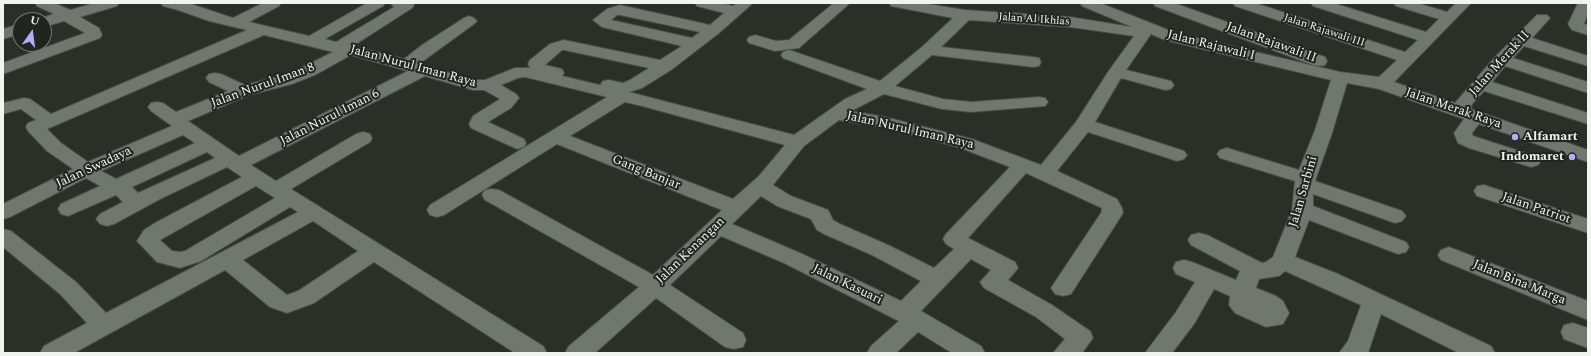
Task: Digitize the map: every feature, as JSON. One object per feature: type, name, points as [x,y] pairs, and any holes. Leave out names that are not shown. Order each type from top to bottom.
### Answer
[{"type":"street","points":[[3,69],[94,35],[95,33],[89,28],[42,3]]},
{"type":"street","points":[[52,20],[112,3]]},
{"type":"street","name":"Jalan Nurul Iman Raya","points":[[168,3],[182,6],[214,18],[237,22],[416,67],[474,85],[488,85],[522,72],[622,96],[797,142]]},
{"type":"street","points":[[237,22],[274,3]]},
{"type":"street","points":[[311,41],[378,3]]},
{"type":"street","name":"Jalan Nurul Iman 8","points":[[181,123],[243,91],[286,80],[309,71],[407,5],[397,3]]},
{"type":"street","points":[[702,3],[741,7]]},
{"type":"street","points":[[755,40],[775,46],[793,45],[843,3]]},
{"type":"street","name":"Jalan Al Ikhlas","points":[[896,3],[917,5],[965,15],[1070,22],[1171,37]]},
{"type":"street","name":"Jalan Rajawali I","points":[[1087,3],[1171,37],[1340,77]]},
{"type":"street","name":"Jalan Rajawali II","points":[[1160,3],[1382,84]]},
{"type":"street","name":"Jalan Rajawali III","points":[[1240,3],[1408,58]]},
{"type":"street","points":[[1318,3],[1428,38]]},
{"type":"street","points":[[1402,3],[1449,17]]},
{"type":"street","points":[[1382,84],[1464,3]]},
{"type":"street","points":[[1580,6],[1575,22],[1578,27],[1588,30]]},
{"type":"street","points":[[665,66],[564,45],[556,47],[536,64],[542,69],[624,88],[636,84],[665,66],[741,7]]},
{"type":"street","points":[[695,44],[606,24],[601,20],[612,12],[620,10],[713,30]]},
{"type":"street","name":"Jalan Kenangan","points":[[578,353],[655,286],[760,186],[797,142],[851,103],[882,88],[928,50],[965,15]]},
{"type":"street","name":"Jalan Merak II","points":[[1531,161],[1476,144],[1465,139],[1463,133],[1468,113],[1464,104],[1502,60],[1542,18]]},
{"type":"street","name":"Jalan Nurul Iman 6","points":[[106,219],[136,203],[232,162],[416,67],[428,48],[470,21]]},
{"type":"street","points":[[136,203],[122,189],[100,179],[49,143],[35,127],[48,120],[264,29]]},
{"type":"street","points":[[1045,173],[1084,125],[1116,72],[1144,33]]},
{"type":"street","points":[[1521,40],[1588,61]]},
{"type":"street","points":[[928,50],[1033,62]]},
{"type":"street","points":[[789,55],[882,88],[942,104],[972,107],[1039,102]]},
{"type":"street","points":[[1502,60],[1588,88]]},
{"type":"street","points":[[1116,72],[1165,85]]},
{"type":"street","name":"Jalan Merak Raya","points":[[1340,77],[1382,84],[1588,156]]},
{"type":"street","name":"Jalan Sarbini","points":[[1282,261],[1302,210],[1305,181],[1323,133],[1340,77]]},
{"type":"street","points":[[215,78],[243,91]]},
{"type":"street","points":[[1482,84],[1588,119]]},
{"type":"street","points":[[488,85],[510,98],[505,104],[479,120],[478,124],[517,143]]},
{"type":"street","points":[[437,210],[622,96]]},
{"type":"street","points":[[3,109],[24,103],[48,120]]},
{"type":"street","points":[[157,107],[256,178],[314,212],[534,353]]},
{"type":"street","name":"Jalan Nurul Iman Raya","points":[[837,114],[885,123],[984,149],[1022,166],[1045,173],[1110,204],[1112,214],[1063,288]]},
{"type":"street","name":"Jalan Swadaya","points":[[3,212],[181,123]]},
{"type":"street","points":[[1084,125],[1177,155]]},
{"type":"street","name":"Gang Banjar","points":[[556,137],[736,208]]},
{"type":"street","points":[[256,178],[163,228],[152,235],[148,241],[165,257],[180,260],[193,256],[363,138]]},
{"type":"street","points":[[68,209],[208,144]]},
{"type":"street","points":[[1227,154],[1305,181],[1395,216]]},
{"type":"street","points":[[1022,166],[954,239],[1007,268],[992,282],[1044,311],[1081,338],[1066,353]]},
{"type":"street","points":[[760,186],[784,201],[821,215],[822,222],[832,229],[880,250],[936,279]]},
{"type":"street","name":"Jalan Patriot","points":[[1484,191],[1588,226]]},
{"type":"street","points":[[492,195],[655,286],[734,340]]},
{"type":"street","points":[[1302,210],[1398,247]]},
{"type":"street","points":[[53,353],[81,346],[104,326],[314,212]]},
{"type":"street","name":"Jalan Kasuari","points":[[717,226],[792,258],[910,316],[972,353]]},
{"type":"street","points":[[3,236],[68,288],[104,326]]},
{"type":"street","points":[[1199,240],[1233,256],[1255,269],[1271,270],[1282,261],[1330,280],[1482,353]]},
{"type":"street","points":[[880,353],[910,316],[936,279],[968,248]]},
{"type":"street","points":[[227,259],[278,301],[292,304],[306,297],[374,251]]},
{"type":"street","name":"Jalan Bina Marga","points":[[1449,255],[1588,312]]},
{"type":"street","points":[[1184,268],[1243,292],[1250,273],[1255,269]]},
{"type":"street","points":[[1158,353],[1185,318],[1208,278]]},
{"type":"street","points":[[1352,353],[1359,346],[1370,310],[1379,303]]},
{"type":"place","name":"Alfamart","points":[[1515,137]]},
{"type":"place","name":"Indomaret","points":[[1572,157]]}]
